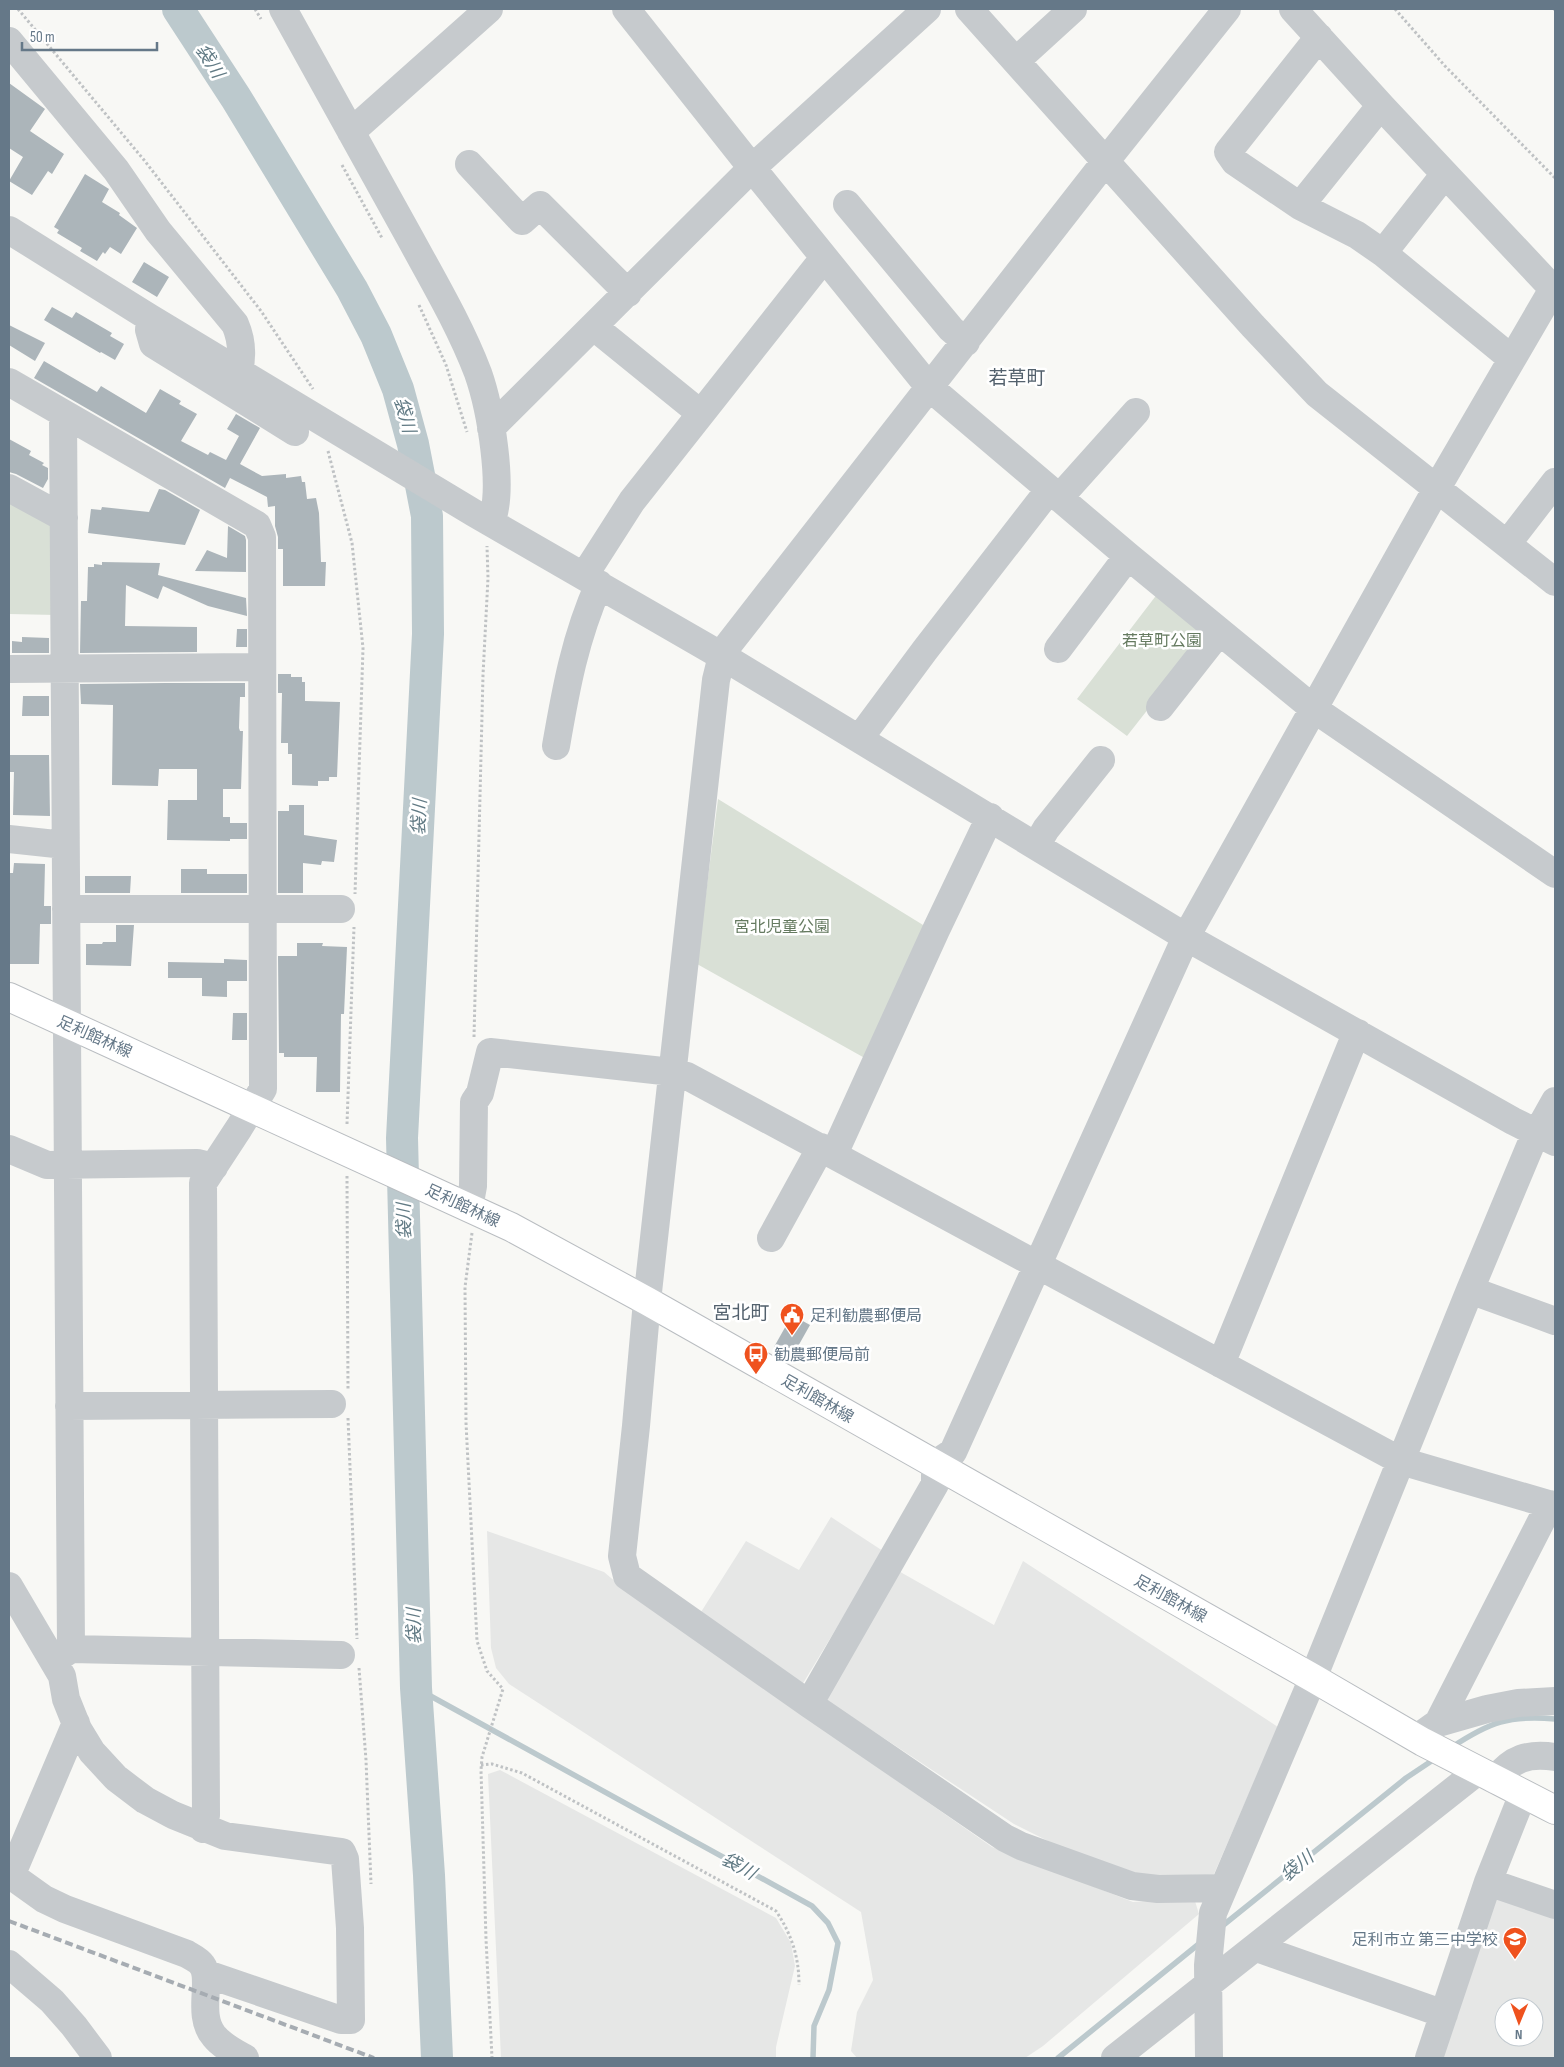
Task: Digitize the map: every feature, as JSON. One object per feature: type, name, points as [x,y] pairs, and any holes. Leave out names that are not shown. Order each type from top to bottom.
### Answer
[{"type":"main road","name":"足利館林線","points":[[9,997],[252,1107],[352,1163],[471,1208],[511,1227],[647,1300],[1313,1678],[1426,1735],[1481,1773],[1555,1810]]},
{"type":"street","points":[[352,132],[489,9]]},
{"type":"street","points":[[626,9],[929,387],[1128,556],[1314,709],[1555,874]]},
{"type":"street","points":[[480,431],[594,327],[752,168],[927,9]]},
{"type":"street","points":[[969,9],[1253,326],[1317,394],[1555,582]]},
{"type":"street","points":[[1016,62],[1073,9]]},
{"type":"street","points":[[1218,1901],[1158,1889],[1132,1886],[1021,1846],[1005,1838],[809,1704],[627,1576],[622,1556],[672,1072],[716,680],[722,656],[729,644],[929,387],[1227,9]]},
{"type":"street","points":[[809,1704],[935,1484],[935,1464],[952,1452],[1186,937],[1437,488],[1550,294],[1555,290],[1383,108],[1293,9]]},
{"type":"street","points":[[274,17],[352,132],[453,318],[478,374],[480,431],[497,501],[496,510],[484,527]]},
{"type":"street","points":[[1319,38],[1228,152],[1235,162],[1300,206],[1357,236],[1383,253],[1512,359]]},
{"type":"street","points":[[9,41],[116,170],[158,231],[235,324],[242,348],[239,370]]},
{"type":"street","points":[[1300,206],[1373,116],[1383,108]]},
{"type":"street","points":[[470,164],[522,221],[540,205],[628,294]]},
{"type":"street","points":[[1383,253],[1445,174]]},
{"type":"street","points":[[846,204],[951,329],[966,342]]},
{"type":"street","points":[[9,230],[150,318],[239,370],[328,437],[484,527],[592,580],[990,817],[1186,937],[1546,1138]]},
{"type":"street","points":[[556,746],[571,663],[590,604],[592,580],[632,501],[816,268],[826,260]]},
{"type":"street","points":[[150,318],[149,330],[153,344],[295,432]]},
{"type":"street","points":[[594,327],[700,413]]},
{"type":"street","points":[[9,382],[257,526],[262,537],[262,1089],[203,1183],[206,1651],[206,1816],[203,1828]]},
{"type":"street","points":[[859,739],[925,650],[1054,494],[1136,412]]},
{"type":"street","points":[[64,414],[69,1406],[62,1676],[66,1699],[76,1723],[92,1752],[116,1778],[145,1800],[203,1828],[225,1836],[342,1852],[345,1859],[350,1928],[351,2020],[341,2020],[207,1974]]},
{"type":"street","points":[[1507,544],[1555,482]]},
{"type":"street","points":[[9,488],[64,518]]},
{"type":"street","points":[[1058,649],[1128,556]]},
{"type":"street","points":[[1160,707],[1219,632]]},
{"type":"street","points":[[9,668],[262,667]]},
{"type":"street","points":[[1036,846],[1046,829],[1100,760]]},
{"type":"street","points":[[770,1238],[827,1150],[990,817]]},
{"type":"street","points":[[9,839],[65,845]]},
{"type":"street","points":[[66,909],[263,908],[350,910]]},
{"type":"street","points":[[1221,1364],[1358,1033]]},
{"type":"street","points":[[471,1208],[474,1102],[480,1093],[490,1052],[672,1072],[687,1076],[1401,1461],[1552,1505],[1426,1735]]},
{"type":"street","points":[[1209,2058],[1209,1975],[1218,1901],[1313,1678],[1470,1290],[1546,1138],[1555,1100]]},
{"type":"street","points":[[9,1149],[47,1165],[197,1163],[214,1167]]},
{"type":"street","points":[[1470,1290],[1555,1321]]},
{"type":"street","points":[[69,1406],[343,1404]]},
{"type":"street","points":[[9,1586],[62,1655]]},
{"type":"street","points":[[62,1655],[206,1651],[352,1655]]},
{"type":"street","points":[[1426,1735],[1487,1709],[1518,1703],[1555,1700]]},
{"type":"street","points":[[76,1723],[10,1875],[44,1899],[65,1909],[187,1954],[202,1964],[207,1974],[204,1996],[209,2026],[213,2035],[228,2048],[245,2058]]},
{"type":"street","points":[[1116,2058],[1209,1975],[1257,1948],[1481,1773],[1505,1767],[1514,1760],[1537,1755],[1555,1757]]},
{"type":"street","points":[[1429,2058],[1488,1882],[1523,1794]]},
{"type":"street","points":[[1488,1882],[1555,1906]]},
{"type":"street","points":[[1257,1948],[1444,2014]]},
{"type":"street","points":[[9,1964],[52,2001],[98,2058]]},
{"type":"path","points":[[18,9],[144,160],[255,304],[308,379],[315,393]]},
{"type":"path","points":[[256,9],[274,17]]},
{"type":"path","points":[[1395,9],[1445,66],[1555,178]]},
{"type":"path","points":[[342,165],[385,243]]},
{"type":"path","points":[[418,304],[446,366],[480,431]]},
{"type":"path","points":[[328,437],[352,543],[363,648],[350,910],[347,1124]]},
{"type":"path","points":[[474,1039],[483,675],[488,578],[484,527]]},
{"type":"path","points":[[352,1163],[343,1404],[352,1655],[366,1760],[372,1892]]},
{"type":"path","points":[[471,1208],[473,1224],[465,1288],[466,1423],[476,1632],[487,1671],[503,1689],[481,1765],[492,2058]]},
{"type":"path","points":[[481,1765],[492,1764],[522,1773],[776,1911],[785,1925],[799,1963],[800,1986]]},
{"type":"shaded area","points":[[831,1517],[883,1551],[802,1685],[701,1612],[746,1541],[799,1570]]},
{"type":"shaded area","points":[[487,1531],[604,1572],[631,1595],[992,1847],[1133,1902],[1194,1898],[1199,1914],[1043,2046],[1025,2058],[857,2058],[851,2051],[857,2012],[873,1980],[861,1912],[509,1684],[496,1668],[491,1648]]},
{"type":"shaded area","points":[[1023,1561],[1278,1727],[1214,1874],[1144,1877],[1078,1856],[1014,1824],[823,1698],[895,1569],[994,1625]]},
{"type":"shaded area","points":[[500,1770],[776,1918],[791,1943],[795,1966],[776,2047],[776,2058],[501,2058],[488,1774]]},
{"type":"shaded area","name":"足利市立 第三中学校","points":[[1496,1896],[1555,1912],[1555,2058],[1440,2058]]},
{"type":"green space","points":[[9,498],[56,530],[56,615],[9,614]]},
{"type":"green space","name":"若草町公園","points":[[1158,593],[1207,634],[1127,736],[1077,699]]},
{"type":"green space","name":"宮北児童公園","points":[[718,799],[928,928],[870,1061],[697,964]]},
{"type":"building","points":[[9,83],[45,109],[30,131],[64,154],[52,174],[48,171],[32,195],[9,181],[23,157],[9,148]]},
{"type":"building","points":[[85,174],[109,189],[102,202],[120,213],[119,215],[137,228],[121,254],[110,247],[105,254],[103,252],[97,261],[80,251],[82,248],[57,233],[59,230],[54,227]]},
{"type":"building","points":[[144,262],[169,277],[157,297],[132,282]]},
{"type":"building","points":[[52,307],[72,318],[76,312],[112,333],[110,336],[124,344],[115,360],[44,320]]},
{"type":"building","points":[[9,325],[45,343],[35,361],[9,345]]},
{"type":"building","points":[[44,361],[97,392],[101,386],[146,413],[160,389],[181,401],[179,404],[197,414],[181,441],[208,455],[210,452],[226,460],[239,436],[227,429],[236,414],[260,428],[240,464],[262,476],[286,474],[286,478],[301,476],[302,482],[305,482],[307,499],[316,498],[319,513],[321,562],[326,562],[325,586],[283,586],[283,549],[278,549],[275,506],[268,507],[267,497],[230,478],[225,488],[34,378]]},
{"type":"building","points":[[9,439],[31,451],[29,455],[44,463],[42,465],[48,468],[48,479],[43,488],[9,472]]},
{"type":"building","points":[[159,489],[165,490],[200,510],[185,545],[88,533],[91,509],[101,510],[102,507],[149,512]]},
{"type":"building","points":[[228,526],[245,536],[246,572],[195,571],[207,550],[227,558]]},
{"type":"building","points":[[102,562],[160,563],[158,575],[246,598],[247,616],[208,606],[163,586],[158,599],[126,585],[125,626],[197,627],[197,652],[80,653],[81,601],[87,601],[88,567],[94,567],[94,564],[102,565]]},
{"type":"building","points":[[237,629],[247,629],[247,647],[236,647]]},
{"type":"building","points":[[22,637],[49,638],[49,653],[12,653],[12,641],[22,642]]},
{"type":"building","points":[[278,674],[291,674],[291,677],[302,677],[302,682],[305,682],[305,701],[340,702],[337,777],[329,777],[329,781],[318,781],[318,786],[292,785],[292,754],[288,754],[288,743],[281,743],[282,693],[278,693]]},
{"type":"building","points":[[245,683],[245,697],[240,697],[239,728],[240,731],[243,731],[241,789],[223,789],[223,817],[230,817],[230,823],[247,823],[247,839],[230,839],[230,841],[167,840],[168,800],[197,800],[197,769],[159,769],[158,786],[112,785],[113,705],[81,704],[80,684]]},
{"type":"building","points":[[23,696],[49,696],[49,716],[22,716]]},
{"type":"building","points":[[9,755],[49,755],[50,816],[13,815],[14,772],[9,772]]},
{"type":"building","points":[[289,805],[304,805],[304,835],[337,840],[334,862],[322,861],[321,865],[303,863],[303,893],[278,893],[278,811],[289,811]]},
{"type":"building","points":[[14,863],[45,864],[44,906],[51,906],[51,924],[40,924],[39,964],[9,964],[9,873],[13,873]]},
{"type":"building","points":[[181,869],[207,869],[207,874],[247,874],[247,893],[181,893]]},
{"type":"building","points":[[85,876],[131,876],[130,893],[85,893]]},
{"type":"building","points":[[116,925],[134,925],[131,966],[86,965],[86,944],[116,942]]},
{"type":"building","points":[[297,943],[323,943],[322,946],[347,947],[344,1014],[341,1014],[340,1092],[316,1092],[317,1057],[284,1057],[284,1053],[279,1053],[278,956],[297,956]]},
{"type":"building","points":[[224,959],[247,960],[247,981],[227,981],[227,997],[202,996],[202,978],[168,978],[168,962],[224,963]]},
{"type":"building","points":[[233,1013],[247,1013],[247,1040],[232,1040]]},
{"type":"building","name":"足利勧農郵便局","points":[[792,1315],[810,1325],[792,1357],[774,1347]]},
{"type":"waterway","name":"袋川","points":[[178,9],[236,98],[352,289],[376,335],[398,389],[413,444],[427,516],[428,634],[402,1138],[416,1688],[429,1875],[437,2058]]},
{"type":"waterway","name":"袋川","points":[[416,1688],[812,1906],[828,1923],[838,1943],[829,1990],[814,2026],[813,2058]]},
{"type":"waterway","name":"袋川","points":[[1452,1747],[1489,1726],[1500,1722],[1525,1718],[1555,1719]]},
{"type":"waterway","name":"袋川","points":[[1221,1927],[1406,1778],[1436,1758]]},
{"type":"waterway","name":"袋川","points":[[1058,2058],[1200,1943]]},
{"type":"railway","points":[[9,1921],[374,2058]]},
{"type":"place","name":"足利勧農郵便局","points":[[792,1336]]},
{"type":"place","name":"勧農郵便局前","points":[[756,1375]]},
{"type":"place","name":"足利市立 第三中学校","points":[[1515,1960]]},
{"type":"district","name":"若草町","points":[[1017,377]]},
{"type":"district","name":"宮北町","points":[[741,1312]]}]
